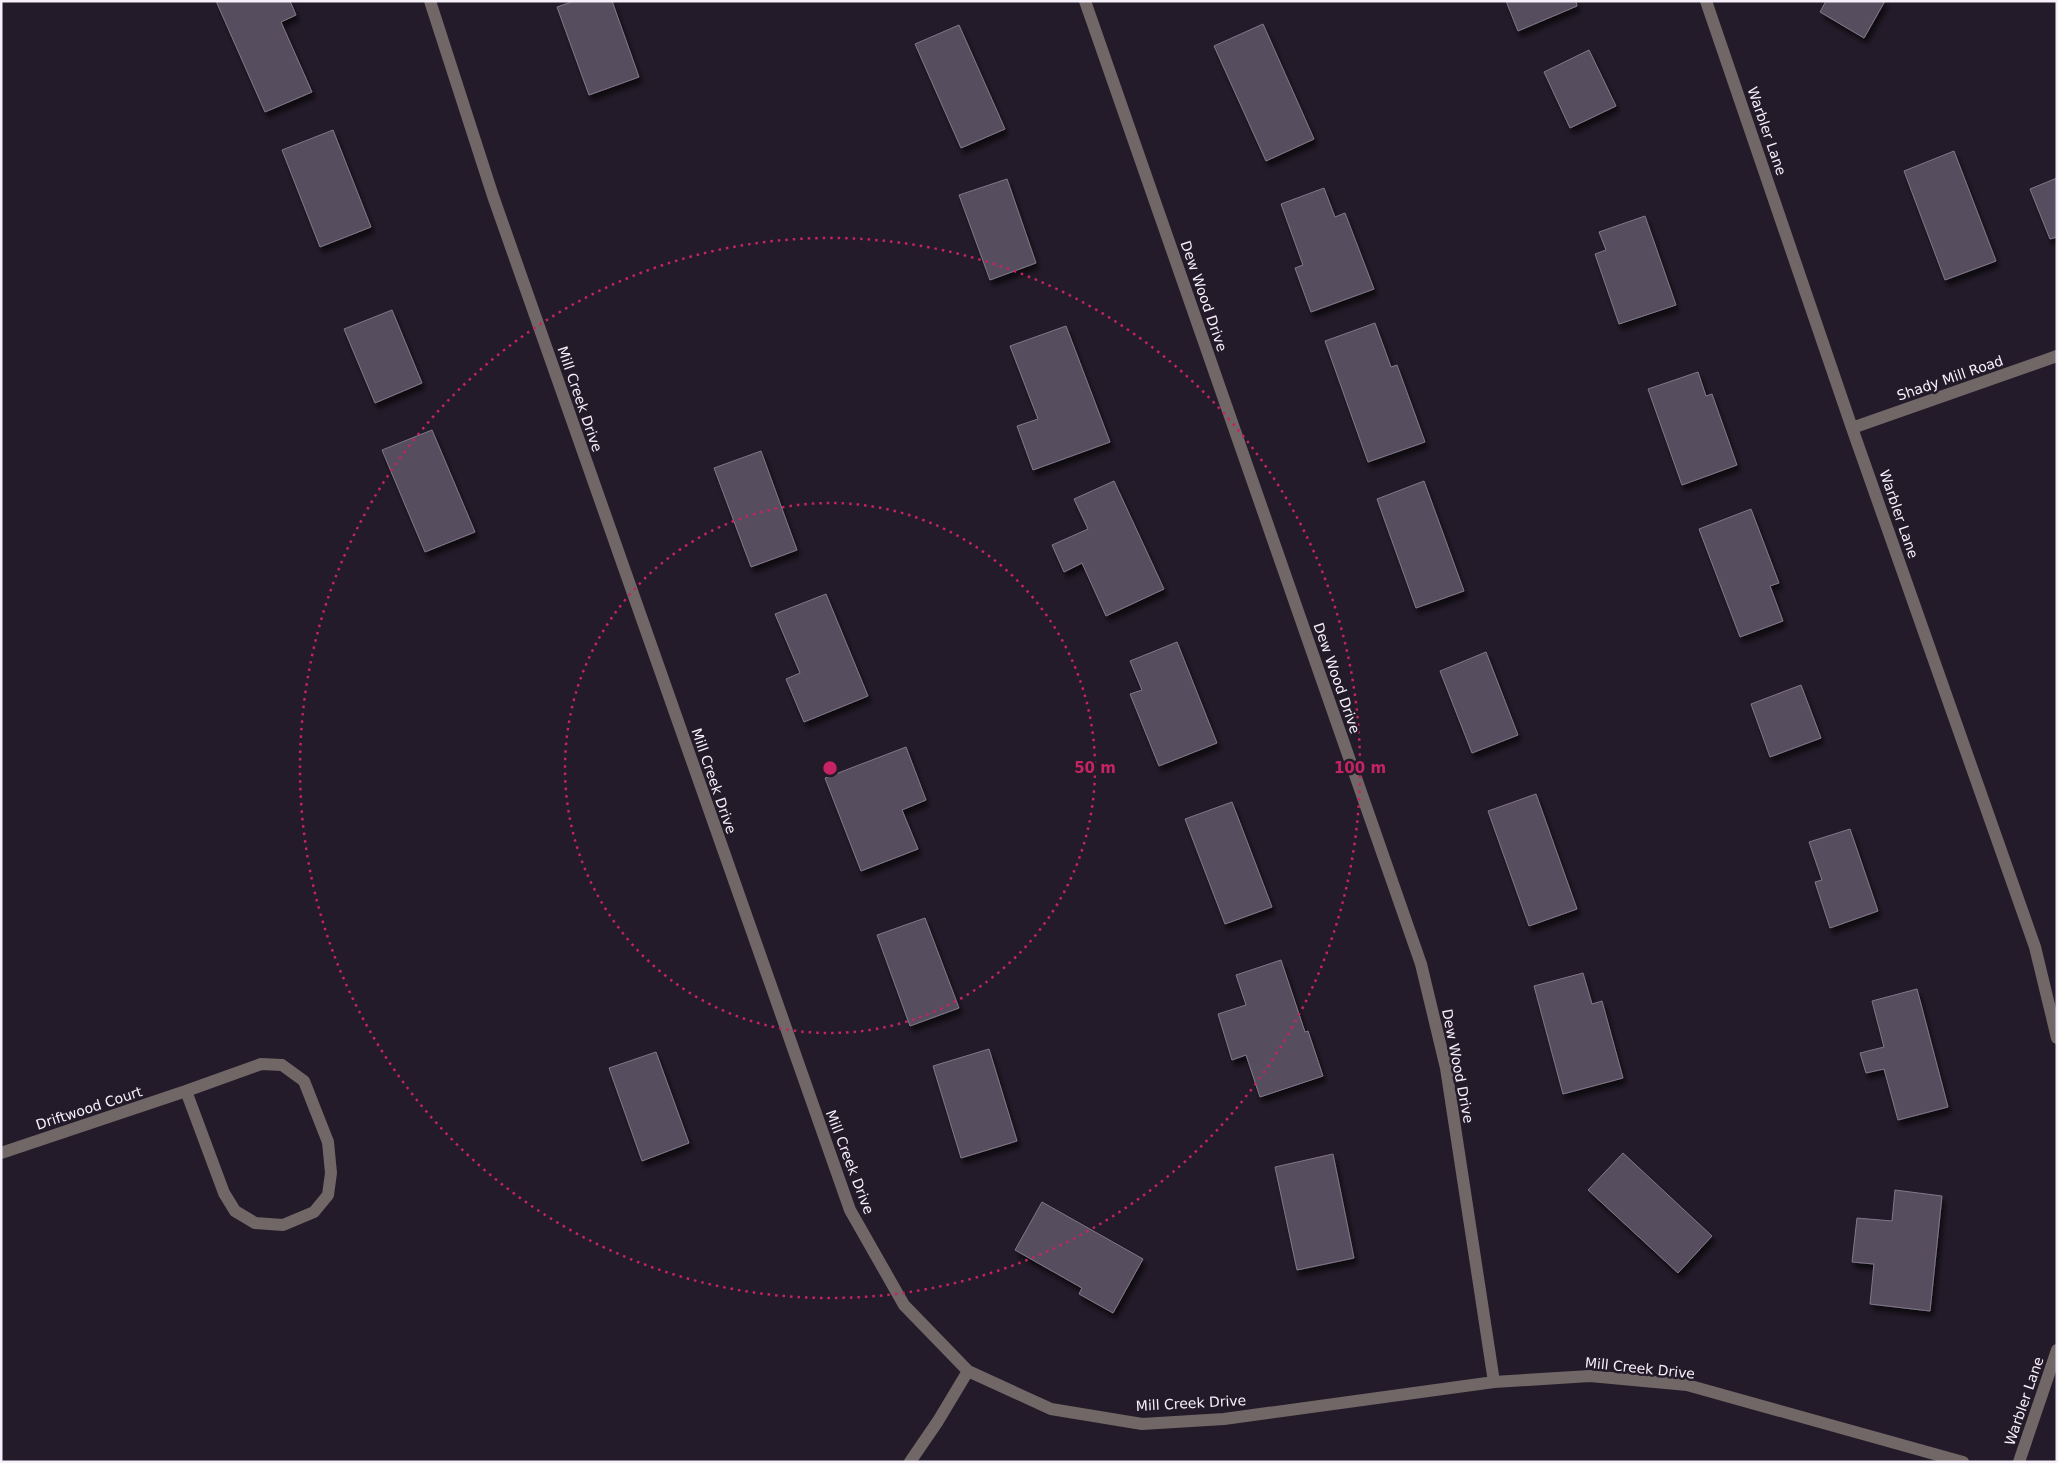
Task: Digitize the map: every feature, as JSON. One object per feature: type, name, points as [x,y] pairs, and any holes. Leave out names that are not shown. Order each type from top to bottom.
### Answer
[{"type":"street","name":"Mill Creek Drive","points":[[430,1],[493,196],[850,1210],[904,1305],[968,1371],[1050,1409],[1142,1424],[1224,1419],[1494,1382],[1590,1376],[1687,1386],[1963,1462]]},
{"type":"street","name":"Dew Wood Drive","points":[[1085,1],[1421,964],[1446,1068],[1494,1382]]},
{"type":"street","name":"Warbler Lane","points":[[1706,1],[1852,428],[2036,947],[2057,1038]]},
{"type":"street","name":"Shady Mill Road","points":[[1852,428],[2057,356]]},
{"type":"street","name":"Driftwood Court","points":[[1,1152],[186,1092],[261,1064],[282,1065],[304,1081],[328,1142],[331,1173],[328,1195],[314,1212],[283,1225],[255,1223],[235,1211],[224,1193],[186,1092]]},
{"type":"street","name":"Warbler Lane","points":[[2019,1462],[2057,1350]]},
{"type":"street","points":[[910,1462],[938,1421],[968,1371]]},
{"type":"building","points":[[216,1],[290,1],[296,15],[281,22],[312,92],[265,112]]},
{"type":"building","points":[[574,1],[612,1],[639,77],[589,95],[557,7]]},
{"type":"building","points":[[1506,1],[1576,1],[1577,6],[1518,31]]},
{"type":"building","points":[[1826,1],[1885,1],[1864,38],[1820,12]]},
{"type":"building","points":[[1263,24],[1314,139],[1266,161],[1214,46]]},
{"type":"building","points":[[959,25],[1005,129],[961,148],[915,44]]},
{"type":"building","points":[[1589,50],[1616,106],[1570,128],[1544,72]]},
{"type":"building","points":[[333,130],[371,227],[320,247],[282,150]]},
{"type":"building","points":[[1954,151],[1996,261],[1945,280],[1904,171]]},
{"type":"building","points":[[2057,178],[2057,237],[2050,239],[2030,189]]},
{"type":"building","points":[[1007,179],[1036,263],[990,280],[959,195]]},
{"type":"building","points":[[1324,188],[1335,217],[1345,213],[1374,289],[1311,312],[1295,268],[1303,265],[1281,204]]},
{"type":"building","points":[[1645,216],[1676,305],[1619,324],[1595,254],[1606,250],[1599,232]]},
{"type":"building","points":[[392,310],[422,383],[375,403],[344,329]]},
{"type":"building","points":[[1375,323],[1391,367],[1397,365],[1425,442],[1368,462],[1325,341]]},
{"type":"building","points":[[1066,326],[1110,442],[1033,470],[1017,426],[1038,419],[1010,346]]},
{"type":"building","points":[[1698,372],[1706,396],[1712,394],[1737,465],[1682,485],[1648,389]]},
{"type":"building","points":[[432,430],[475,532],[425,552],[382,450]]},
{"type":"building","points":[[761,451],[797,550],[751,567],[714,468]]},
{"type":"building","points":[[1114,481],[1164,589],[1106,616],[1082,563],[1064,572],[1052,545],[1088,529],[1074,499]]},
{"type":"building","points":[[1424,481],[1464,591],[1416,608],[1377,499]]},
{"type":"building","points":[[1751,509],[1779,583],[1770,586],[1783,621],[1740,637],[1699,529]]},
{"type":"building","points":[[826,594],[868,696],[804,722],[786,679],[800,673],[775,614]]},
{"type":"building","points":[[1177,642],[1217,743],[1159,766],[1130,694],[1142,690],[1130,661]]},
{"type":"building","points":[[1486,652],[1518,735],[1472,753],[1440,671]]},
{"type":"building","points":[[1801,685],[1821,738],[1770,757],[1751,704]]},
{"type":"building","points":[[906,747],[926,800],[902,810],[918,849],[861,871],[825,778]]},
{"type":"building","points":[[1536,794],[1577,909],[1529,926],[1488,811]]},
{"type":"building","points":[[1232,802],[1272,907],[1225,924],[1185,819]]},
{"type":"building","points":[[1850,829],[1878,911],[1830,928],[1815,882],[1822,880],[1809,842]]},
{"type":"building","points":[[925,918],[959,1008],[910,1026],[877,935]]},
{"type":"building","points":[[1281,960],[1305,1032],[1308,1031],[1323,1076],[1260,1097],[1246,1055],[1232,1060],[1218,1014],[1246,1005],[1236,975]]},
{"type":"building","points":[[1583,973],[1592,1004],[1602,1001],[1623,1078],[1563,1094],[1534,986]]},
{"type":"building","points":[[1917,989],[1948,1107],[1898,1120],[1884,1069],[1866,1073],[1860,1053],[1884,1047],[1872,1001]]},
{"type":"building","points":[[989,1049],[1017,1141],[961,1158],[933,1066]]},
{"type":"building","points":[[656,1052],[689,1143],[642,1161],[609,1068]]},
{"type":"building","points":[[1623,1153],[1712,1236],[1678,1273],[1588,1190]]},
{"type":"building","points":[[1333,1154],[1354,1258],[1297,1270],[1275,1167]]},
{"type":"building","points":[[1895,1190],[1942,1196],[1930,1311],[1870,1304],[1874,1264],[1852,1262],[1857,1218],[1892,1221]]},
{"type":"building","points":[[1042,1202],[1143,1259],[1113,1313],[1079,1294],[1082,1288],[1015,1250]]}]
